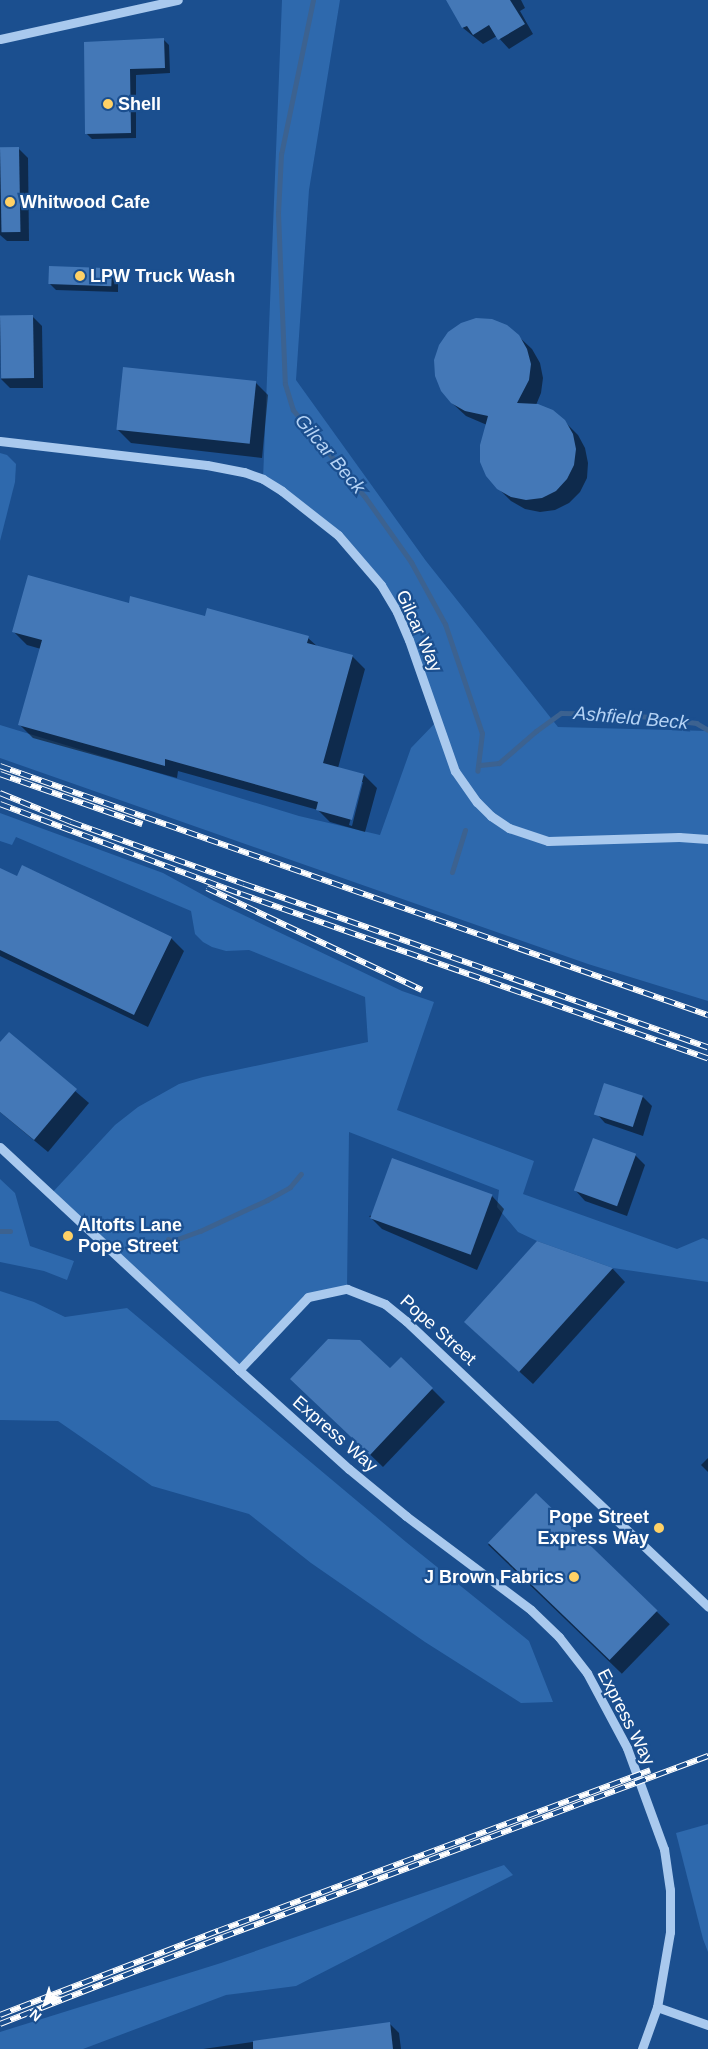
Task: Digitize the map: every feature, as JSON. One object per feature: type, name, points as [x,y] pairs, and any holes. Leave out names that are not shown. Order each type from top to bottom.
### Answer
[{"type":"street","points":[[0,39],[178,0]]},
{"type":"street","name":"Gilcar Way","points":[[0,441],[219,467],[263,479],[282,491],[338,535],[380,584],[397,612],[455,771],[477,802],[491,816],[528,836],[548,841],[679,837],[708,839]]},
{"type":"street","points":[[0,1147],[239,1370]]},
{"type":"street","name":"Pope Street","points":[[239,1370],[308,1297],[347,1289],[385,1304],[406,1321],[708,1607]]},
{"type":"street","name":"Express Way","points":[[239,1370],[356,1475],[406,1516],[531,1610],[559,1637],[587,1673],[627,1748],[664,1849],[670,1890],[670,1932],[657,2007],[642,2049]]},
{"type":"street","points":[[657,2007],[708,2025]]},
{"type":"shaded area","points":[[282,0],[340,0],[309,190],[296,380],[426,561],[558,727],[708,731],[708,1001],[588,964],[0,758],[0,725],[299,816],[380,835],[411,748],[437,721],[397,612],[338,535],[263,479]]},
{"type":"shaded area","points":[[0,453],[7,455],[16,464],[15,482],[0,541]]},
{"type":"shaded area","points":[[0,813],[163,873],[214,901],[402,991],[434,1002],[397,1110],[534,1161],[523,1194],[677,1249],[703,1238],[708,1240],[708,1282],[613,1268],[537,1241],[518,1232],[497,1207],[499,1190],[349,1132],[347,1289],[308,1297],[239,1370],[51,1194],[115,1125],[138,1107],[179,1084],[203,1077],[368,1042],[365,997],[249,950],[226,951],[212,947],[195,934],[191,911],[16,837],[12,845],[0,841]]},
{"type":"shaded area","points":[[0,1179],[15,1193],[30,1246],[74,1261],[67,1280],[44,1271],[0,1262]]},
{"type":"shaded area","points":[[0,1291],[34,1302],[65,1317],[127,1308],[406,1542],[529,1641],[553,1702],[521,1703],[425,1642],[311,1563],[249,1514],[152,1486],[58,1421],[0,1420]]},
{"type":"shaded area","points":[[708,1824],[708,1952],[676,1833]]},
{"type":"shaded area","points":[[504,1865],[513,1875],[296,1986],[226,1995],[83,2049],[0,2049],[0,2032],[221,1963]]},
{"type":"building","points":[[446,0],[510,0],[525,24],[498,40],[489,25],[473,35],[467,26],[462,28]]},
{"type":"building","points":[[164,38],[165,68],[130,69],[131,133],[85,134],[84,42]]},
{"type":"building","name":"Whitwood Cafe","points":[[0,147],[19,147],[20,232],[1,232]]},
{"type":"building","name":"LPW Truck Wash","points":[[49,266],[112,268],[111,286],[48,284]]},
{"type":"building","points":[[33,315],[34,378],[1,379],[0,316]]},
{"type":"building","points":[[476,318],[492,319],[507,325],[519,335],[527,349],[531,364],[529,380],[517,403],[538,404],[553,410],[565,420],[573,434],[576,449],[574,465],[567,479],[556,491],[542,498],[526,500],[511,497],[497,489],[486,476],[480,462],[480,445],[488,416],[465,411],[451,403],[441,391],[435,376],[434,360],[439,345],[448,332],[461,323]]},
{"type":"building","points":[[123,367],[256,381],[250,444],[116,430]]},
{"type":"building","points":[[28,575],[129,603],[130,596],[205,616],[207,608],[309,636],[307,643],[353,655],[323,763],[364,774],[352,820],[316,810],[318,802],[165,759],[165,766],[18,725],[42,640],[12,632]]},
{"type":"building","points":[[22,865],[172,937],[134,1015],[0,950],[0,868],[17,876]]},
{"type":"building","points":[[9,1032],[77,1089],[34,1140],[0,1112],[0,1042]]},
{"type":"building","points":[[604,1083],[643,1096],[633,1127],[594,1114]]},
{"type":"building","points":[[593,1138],[636,1154],[617,1206],[574,1191]]},
{"type":"building","points":[[392,1158],[493,1195],[471,1255],[370,1218]]},
{"type":"building","points":[[537,1241],[613,1268],[519,1372],[464,1322]]},
{"type":"building","points":[[328,1339],[360,1340],[390,1368],[401,1357],[433,1388],[370,1455],[290,1379]]},
{"type":"building","name":"J Brown Fabrics","points":[[536,1493],[658,1610],[610,1660],[488,1543]]},
{"type":"building","points":[[390,2022],[393,2049],[253,2049],[253,2041]]},
{"type":"waterway","name":"Gilcar Beck","points":[[313,0],[281,154],[278,213],[285,384],[293,410],[365,497],[411,562],[445,624],[482,733],[477,771]]},
{"type":"waterway","name":"Ashfield Beck","points":[[480,765],[499,763],[536,731],[561,713],[624,714],[696,723],[708,730]]},
{"type":"waterway","points":[[452,872],[465,830]]},
{"type":"waterway","points":[[168,1239],[172,1241],[200,1231],[267,1200],[290,1187],[301,1174]]},
{"type":"waterway","points":[[0,1231],[10,1231]]},
{"type":"railway","points":[[0,766],[708,1015]]},
{"type":"railway","points":[[0,774],[142,824]]},
{"type":"railway","points":[[0,793],[71,822],[708,1047]]},
{"type":"railway","points":[[0,804],[241,894],[708,1058]]},
{"type":"railway","points":[[207,888],[422,990]]},
{"type":"railway","points":[[0,2024],[223,1937],[708,1756]]},
{"type":"railway","points":[[0,2015],[218,1931],[650,1770]]},
{"type":"place","name":"Shell","points":[[108,104]]},
{"type":"place","name":"Whitwood Cafe","points":[[10,202]]},
{"type":"place","name":"LPW Truck Wash","points":[[80,276]]},
{"type":"place","name":"Altofts Lane Pope Street","points":[[68,1236]]},
{"type":"place","name":"Pope Street Express Way","points":[[659,1528]]},
{"type":"place","name":"J Brown Fabrics","points":[[574,1577]]}]
